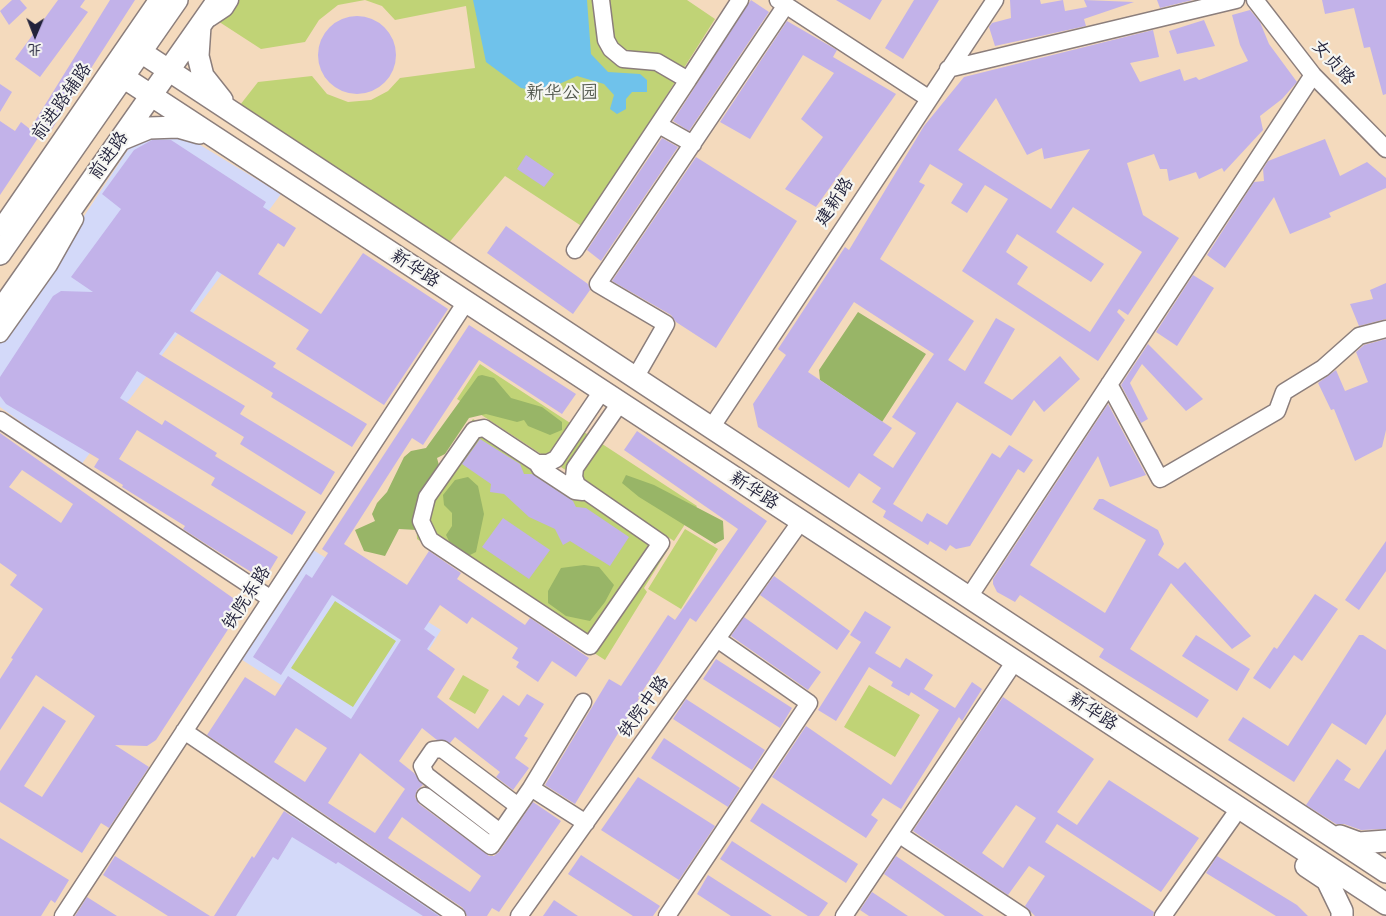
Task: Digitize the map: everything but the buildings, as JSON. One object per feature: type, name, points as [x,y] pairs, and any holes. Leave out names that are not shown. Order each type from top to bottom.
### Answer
[{"type":"main road","name":"前进路","points":[[0,254],[177,0]]},
{"type":"main road","name":"前进路","points":[[0,311],[218,0]]},
{"type":"main road","points":[[200,25],[198,56],[203,76],[233,114]]},
{"type":"main road","name":"新华路","points":[[141,52],[1386,872]]},
{"type":"main road","name":"新华路","points":[[123,77],[1386,904]]},
{"type":"main road","points":[[118,142],[149,128],[178,127],[212,136]]},
{"type":"main road","points":[[1201,783],[1222,809],[1327,880],[1342,910],[1342,916]]},
{"type":"main road","points":[[1321,829],[1360,843],[1386,841]]},
{"type":"street","name":"前进路辅路","points":[[0,228],[157,0]]},
{"type":"street","points":[[200,25],[225,8],[230,0]]},
{"type":"street","points":[[601,0],[606,40],[611,50],[623,59],[657,62],[688,80]]},
{"type":"street","points":[[575,250],[740,0]]},
{"type":"street","name":"建新路","points":[[711,428],[928,98],[995,0]]},
{"type":"street","points":[[948,69],[1236,0]]},
{"type":"street","name":"女贞路","points":[[1255,0],[1313,75],[1386,149]]},
{"type":"street","points":[[635,378],[666,324],[598,284],[693,144],[782,2],[928,98]]},
{"type":"street","points":[[968,598],[1313,75]]},
{"type":"street","points":[[659,125],[693,144]]},
{"type":"street","points":[[0,334],[49,265],[118,142]]},
{"type":"street","name":"铁院东路","points":[[63,916],[466,302]]},
{"type":"street","points":[[1110,384],[1160,479],[1278,411],[1284,392],[1323,368],[1359,336],[1386,329]]},
{"type":"street","points":[[537,463],[548,464],[556,459],[602,391]]},
{"type":"street","points":[[590,494],[575,490],[540,468],[537,463],[484,428],[474,430],[427,497],[421,521],[430,540],[590,646],[661,543],[577,485],[574,477],[575,468],[620,403]]},
{"type":"street","points":[[0,420],[271,599]]},
{"type":"street","name":"铁院中路","points":[[519,916],[801,521]]},
{"type":"street","points":[[667,916],[809,703],[717,639]]},
{"type":"street","points":[[844,916],[1015,661]]},
{"type":"street","points":[[425,796],[491,846],[531,788],[583,702]]},
{"type":"street","points":[[184,731],[456,916]]},
{"type":"street","points":[[500,832],[426,775],[422,766],[433,750],[442,749],[518,806]]},
{"type":"street","points":[[531,788],[586,823]]},
{"type":"street","points":[[1163,916],[1233,817]]},
{"type":"street","points":[[906,839],[1015,914]]},
{"type":"shaded area","points":[[152,134],[187,137],[281,194],[81,465],[0,407],[0,343],[133,142]]},
{"type":"shaded area","points":[[310,548],[441,630],[372,743],[236,656]]},
{"type":"shaded area","points":[[297,808],[457,916],[224,916]]},
{"type":"green space","points":[[218,0],[365,0],[338,5],[319,20],[305,42],[261,49],[207,14]]},
{"type":"green space","name":"新华公园","points":[[365,0],[687,0],[715,19],[583,227],[505,176],[442,251],[233,114],[258,82],[312,76],[327,94],[348,102],[371,100],[388,91],[400,78],[475,68],[466,6],[395,20],[382,6]]},
{"type":"green space","points":[[858,312],[926,354],[882,422],[820,380],[819,370]]},
{"type":"green space","points":[[480,364],[697,506],[674,541],[457,399]]},
{"type":"green space","points":[[478,376],[494,378],[511,398],[542,407],[562,422],[562,430],[550,435],[528,426],[524,420],[517,422],[486,414],[469,418],[445,454],[437,458],[443,480],[432,512],[417,530],[399,529],[385,556],[364,551],[355,530],[375,521],[372,514],[377,503],[387,492],[404,457],[411,451],[426,448]]},
{"type":"green space","points":[[473,419],[669,548],[644,588],[647,592],[605,660],[417,539],[416,518],[421,493]]},
{"type":"green space","points":[[626,475],[654,485],[723,521],[724,539],[715,544],[639,497],[622,483]]},
{"type":"green space","points":[[468,477],[478,486],[484,514],[476,552],[468,556],[451,545],[446,535],[452,526],[452,513],[444,505],[443,495],[455,480]]},
{"type":"green space","points":[[685,529],[718,549],[681,609],[648,589]]},
{"type":"green space","points":[[584,565],[599,567],[614,585],[605,602],[590,621],[566,616],[548,603],[548,591],[561,568]]},
{"type":"green space","points":[[335,601],[396,641],[353,707],[291,668]]},
{"type":"green space","points":[[463,675],[489,690],[475,714],[449,699]]},
{"type":"green space","points":[[869,685],[920,715],[895,757],[844,727]]},
{"type":"water","points":[[473,0],[587,0],[591,54],[608,72],[640,74],[647,80],[647,92],[632,92],[626,99],[626,109],[617,114],[610,109],[614,95],[604,84],[577,76],[557,85],[546,93],[521,88],[486,62]]}]
